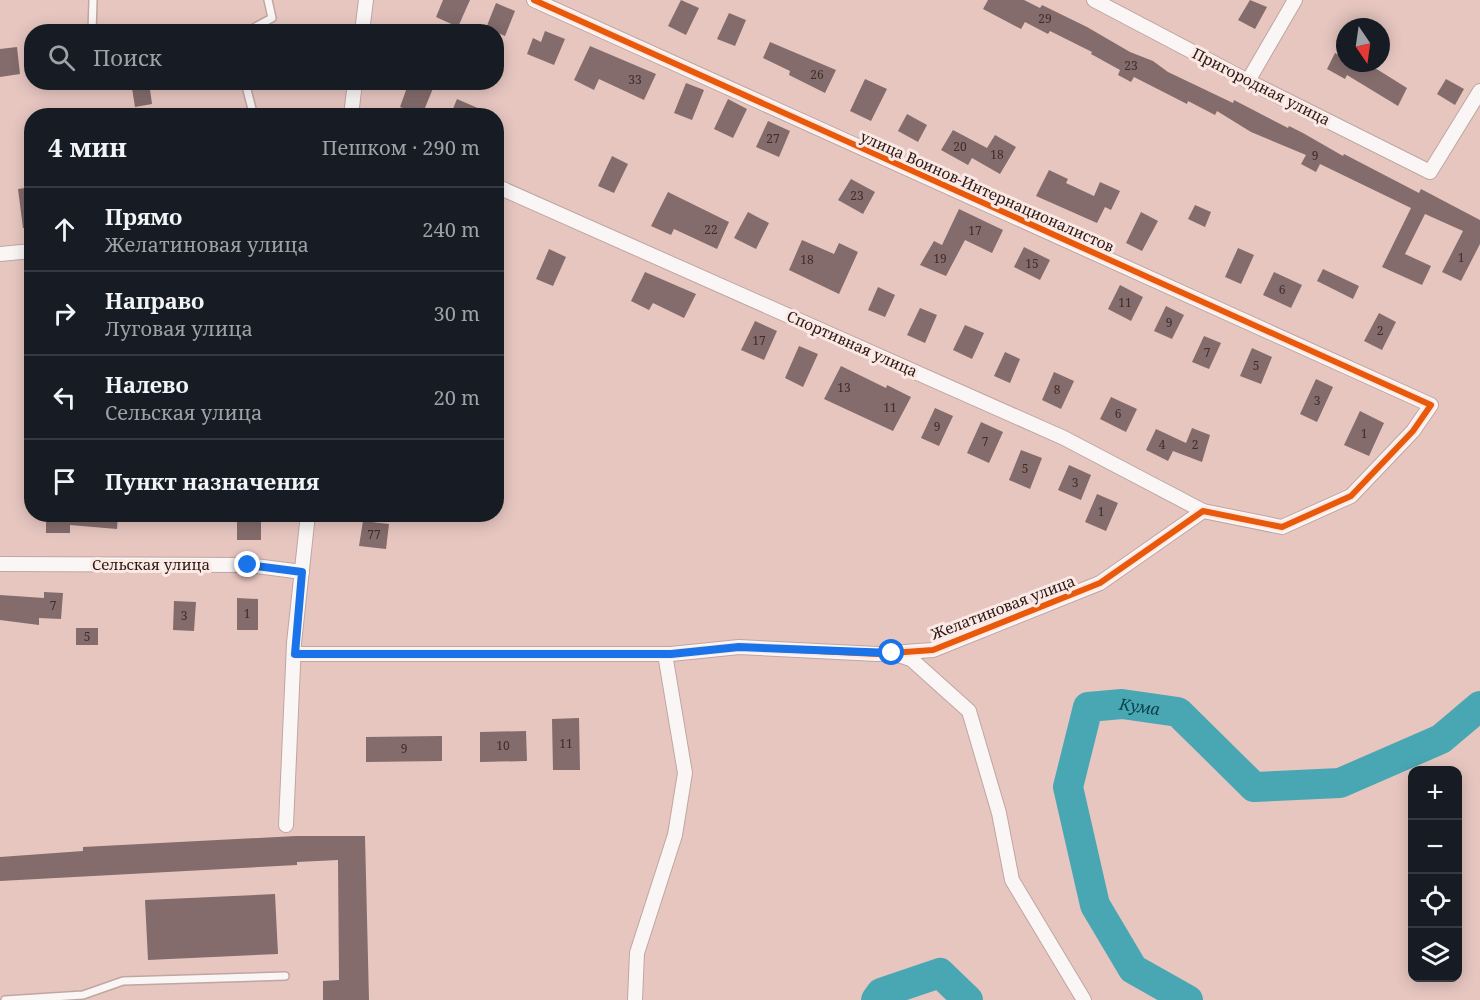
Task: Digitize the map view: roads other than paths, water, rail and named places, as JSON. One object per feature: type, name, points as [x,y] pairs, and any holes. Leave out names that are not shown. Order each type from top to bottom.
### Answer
[{"type":"street","points":[[363,24],[366,0]]},
{"type":"street","name":"улица Воинов-Интернационалистов","points":[[534,0],[1431,405],[1413,431],[1352,496],[1282,527],[1203,511]]},
{"type":"street","name":"Пригородная улица","points":[[1094,0],[1248,81],[1430,172],[1480,91]]},
{"type":"street","points":[[1248,81],[1295,0]]},
{"type":"street","points":[[352,108],[354,90]]},
{"type":"street","name":"Спортивная улица","points":[[504,190],[1064,438],[1203,511]]},
{"type":"street","points":[[0,254],[24,252]]},
{"type":"street","name":"Желатиновая улица","points":[[295,654],[665,654],[739,647],[892,653],[933,650],[1100,583],[1203,511]]},
{"type":"street","points":[[286,825],[295,654],[307,522]]},
{"type":"street","name":"Сельская улица","points":[[0,564],[248,565],[302,572]]},
{"type":"street","points":[[892,653],[911,659],[969,711],[999,813],[1012,880],[1084,1000]]},
{"type":"street","points":[[635,1000],[637,953],[675,834],[685,773],[665,654]]},
{"type":"lane","points":[[92,24],[93,0]]},
{"type":"lane","points":[[261,24],[272,18],[268,0]]},
{"type":"lane","points":[[247,90],[252,108]]},
{"type":"lane","points":[[4,1000],[83,995],[123,981],[285,976]]},
{"type":"waterway","name":"Кума","points":[[1188,1000],[1133,969],[1095,905],[1068,787],[1088,707],[1122,704],[1178,712],[1254,787],[1340,783],[1441,739],[1480,706]]},
{"type":"waterway","name":"Кума","points":[[876,1000],[881,993],[940,973],[968,1000]]}]
